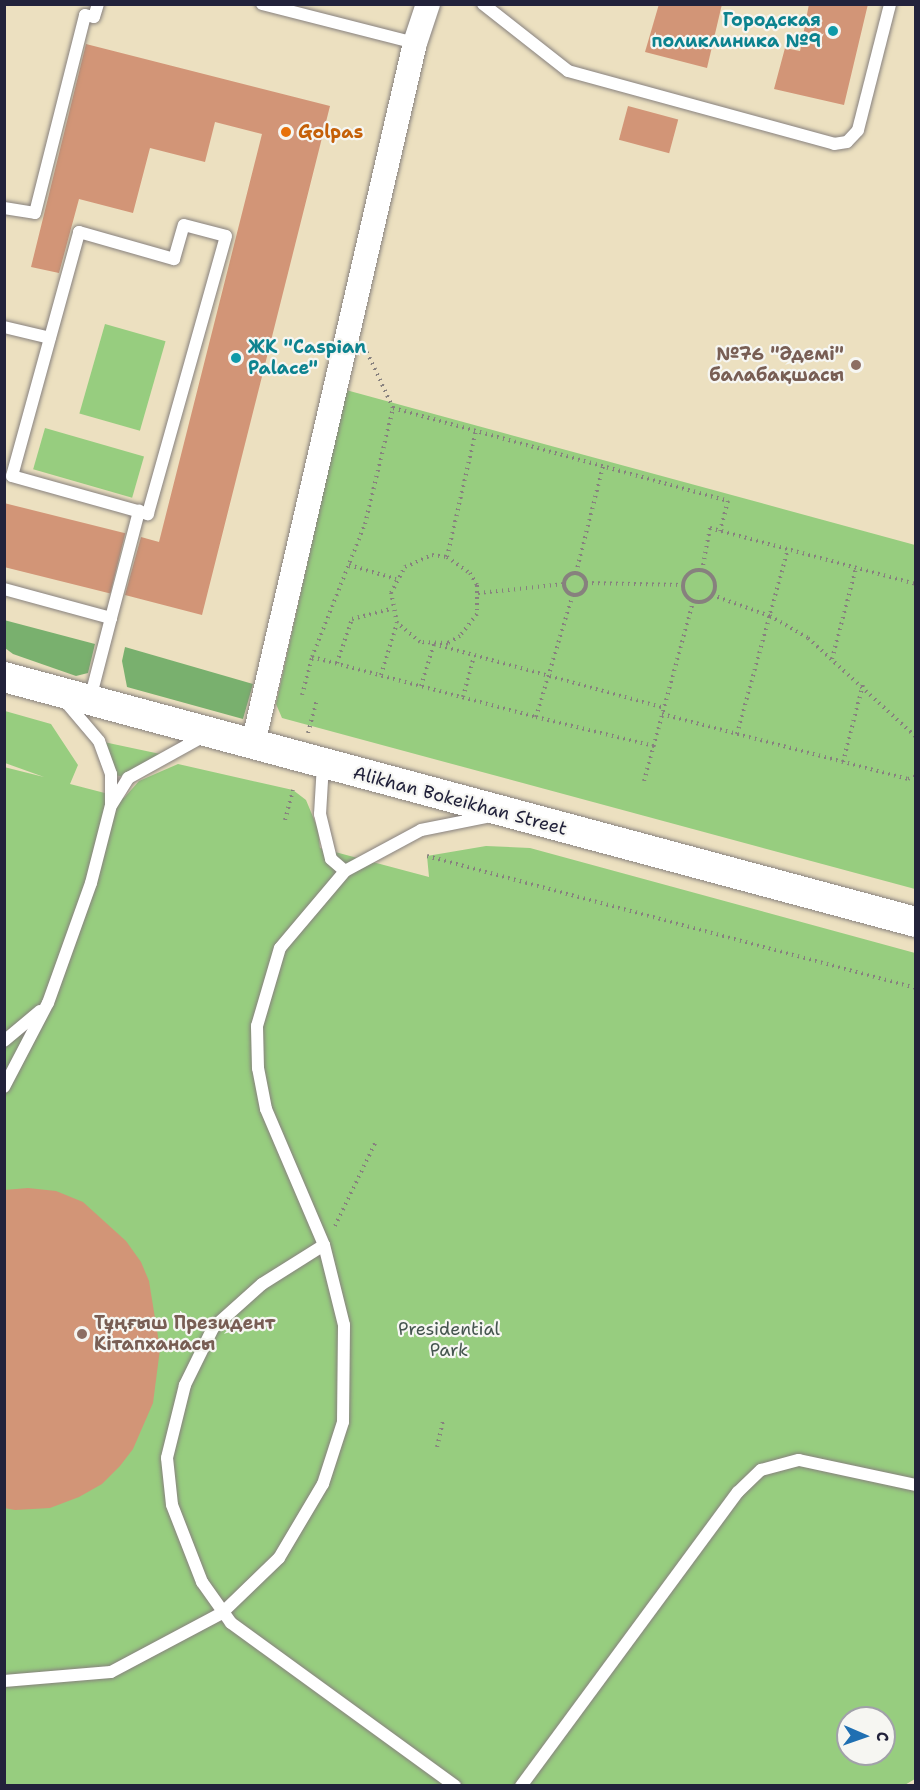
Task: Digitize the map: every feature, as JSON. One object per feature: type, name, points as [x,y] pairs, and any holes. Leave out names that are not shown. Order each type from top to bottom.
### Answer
[{"type":"street","points":[[253,744],[416,43],[428,4]]},
{"type":"street","name":"Alikhan Bokeikhan Street","points":[[4,677],[915,922]]},
{"type":"lane","points":[[4,208],[35,213],[85,15],[94,17],[98,4]]},
{"type":"lane","points":[[262,4],[416,43]]},
{"type":"lane","points":[[483,4],[568,71],[834,144],[847,142],[858,130],[890,4]]},
{"type":"lane","points":[[184,225],[226,236],[148,514],[12,476],[50,338],[79,232],[174,259],[184,225]]},
{"type":"lane","points":[[4,327],[50,338]]},
{"type":"lane","points":[[90,699],[139,512]]},
{"type":"lane","points":[[4,589],[111,618]]},
{"type":"lane","points":[[4,1087],[48,1003],[91,883],[111,806],[111,774],[99,741],[56,690]]},
{"type":"lane","points":[[111,806],[128,778],[211,732]]},
{"type":"lane","points":[[323,764],[320,814],[331,860],[345,871]]},
{"type":"lane","points":[[4,1681],[111,1672],[222,1613],[279,1558],[323,1484],[337,1442],[345,1400],[344,1325],[324,1245],[266,1109],[258,1068],[257,1026],[280,948],[345,871],[421,830],[503,813]]},
{"type":"lane","points":[[4,1041],[48,1003]]},
{"type":"lane","points":[[324,1245],[262,1284],[213,1328],[185,1385],[166,1458],[172,1505],[202,1582],[222,1613],[455,1785]]},
{"type":"lane","points":[[521,1785],[738,1492],[761,1470],[800,1460],[915,1485]]},
{"type":"path","points":[[302,695],[312,657],[366,524],[393,408],[352,319]]},
{"type":"path","points":[[393,408],[728,501],[720,531]]},
{"type":"path","points":[[447,557],[476,430]]},
{"type":"path","points":[[576,573],[603,466]]},
{"type":"path","points":[[702,571],[710,528],[915,584]]},
{"type":"path","points":[[737,734],[788,549]]},
{"type":"path","points":[[434,644],[448,643],[471,626],[477,614],[478,593],[470,573],[447,557],[417,559],[396,579],[391,609],[397,623],[406,634],[434,644],[474,656],[664,708]]},
{"type":"path","points":[[349,565],[396,579]]},
{"type":"path","points":[[832,659],[856,568]]},
{"type":"path","points":[[702,571],[713,580],[712,595],[704,601],[693,602],[685,595],[683,585],[691,572],[702,571]]},
{"type":"path","points":[[576,573],[586,583],[683,585]]},
{"type":"path","points":[[564,584],[567,577],[576,573]]},
{"type":"path","points":[[573,594],[582,592],[586,583]]},
{"type":"path","points":[[478,593],[564,584]]},
{"type":"path","points":[[564,584],[573,594]]},
{"type":"path","points":[[536,717],[573,594]]},
{"type":"path","points":[[712,595],[770,616],[808,638],[862,684],[915,736]]},
{"type":"path","points":[[644,781],[693,602]]},
{"type":"path","points":[[337,663],[352,619],[391,609]]},
{"type":"path","points":[[381,675],[397,623]]},
{"type":"path","points":[[421,686],[434,644]]},
{"type":"path","points":[[463,697],[474,656]]},
{"type":"path","points":[[312,657],[654,746]]},
{"type":"path","points":[[843,762],[862,684]]},
{"type":"path","points":[[308,734],[317,699]]},
{"type":"path","points":[[662,714],[908,779],[915,776]]},
{"type":"path","points":[[285,820],[293,790]]},
{"type":"path","points":[[427,856],[915,988]]},
{"type":"path","points":[[324,1245],[376,1141]]},
{"type":"path","points":[[437,1447],[443,1422]]},
{"type":"green space","points":[[105,324],[166,341],[140,431],[79,413]]},
{"type":"green space","points":[[346,390],[915,545],[915,889],[282,718],[276,704]]},
{"type":"green space","points":[[45,428],[144,456],[132,498],[33,469]]},
{"type":"green space","points":[[4,620],[95,644],[88,673],[76,676],[13,654],[5,648]]},
{"type":"green space","points":[[125,647],[253,684],[243,719],[127,687],[122,661]]},
{"type":"green space","name":"Presidential Park","points":[[5,711],[51,724],[78,765],[70,784],[124,798],[139,781],[178,764],[293,790],[306,800],[318,829],[320,848],[429,877],[427,856],[486,846],[530,848],[915,953],[915,1779],[903,1786],[5,1785],[4,767],[44,777],[5,763]]},
{"type":"green space","points":[[99,741],[165,755],[128,778],[111,774]]},
{"type":"building","points":[[659,4],[722,4],[707,68],[645,52]]},
{"type":"building","points":[[809,4],[868,4],[844,105],[774,89],[785,48],[800,51]]},
{"type":"building","name":"ЖК \"Caspian Palace\"","points":[[86,44],[330,106],[202,615],[125,595],[141,537],[159,542],[262,134],[215,122],[205,162],[150,148],[133,213],[79,199],[59,273],[31,267]]},
{"type":"building","points":[[628,106],[678,119],[669,153],[619,140]]},
{"type":"building","points":[[4,503],[125,533],[110,593],[4,567]]},
{"type":"building","name":"Тұңғыш Президент Кітапханасы","points":[[28,1188],[56,1191],[83,1202],[126,1241],[141,1262],[149,1281],[160,1349],[153,1403],[133,1449],[120,1466],[102,1484],[79,1497],[50,1508],[15,1510],[4,1508],[4,1190]]},
{"type":"place","name":"Городская поликлиника №9","points":[[833,31]]},
{"type":"place","name":"Golpas","points":[[286,132]]},
{"type":"place","name":"ЖК \"Caspian Palace\"","points":[[236,358]]},
{"type":"place","name":"№76 \"Әдемі\" балабақшасы","points":[[856,365]]},
{"type":"place","name":"Тұңғыш Президент Кітапханасы","points":[[82,1334]]}]
